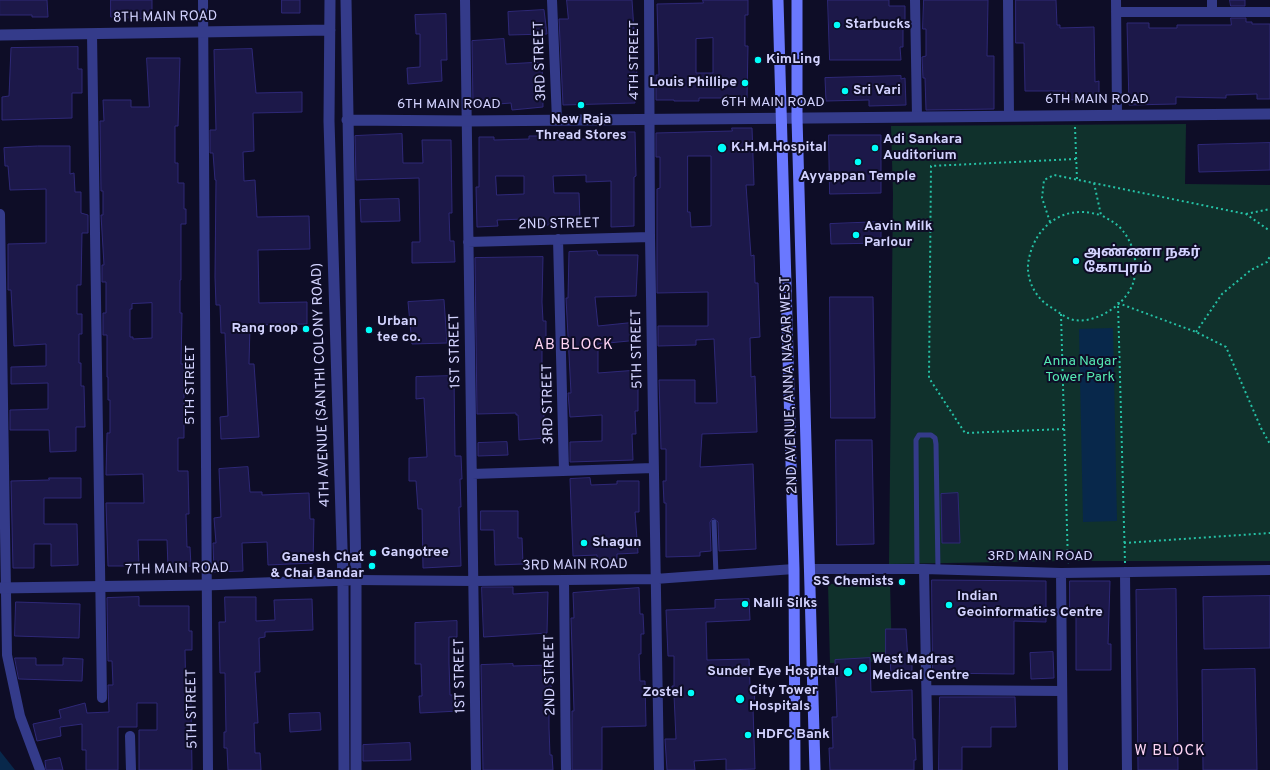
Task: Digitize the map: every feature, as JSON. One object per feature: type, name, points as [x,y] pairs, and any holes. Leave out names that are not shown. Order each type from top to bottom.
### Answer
[{"type":"main road","name":"2ND AVENUE, ANNA NAGAR WEST","points":[[778,0],[780,118],[794,569],[795,770]]},
{"type":"main road","name":"2ND AVENUE, ANNA NAGAR WEST","points":[[797,0],[797,118],[815,770]]},
{"type":"street","name":"5TH STREET","points":[[203,0],[208,770]]},
{"type":"street","name":"4TH AVENUE (SANTHI COLONY ROAD)","points":[[330,0],[329,121],[343,580],[344,770]]},
{"type":"street","name":"4TH AVENUE (SANTHI COLONY ROAD)","points":[[346,0],[356,580],[356,770]]},
{"type":"street","points":[[465,0],[466,121]]},
{"type":"street","name":"3RD STREET","points":[[552,0],[557,120]]},
{"type":"street","name":"4TH STREET","points":[[649,0],[649,119]]},
{"type":"street","points":[[915,0],[917,117]]},
{"type":"street","points":[[1008,0],[1009,116]]},
{"type":"street","points":[[1116,0],[1117,115]]},
{"type":"street","points":[[1212,0],[1212,12]]},
{"type":"street","points":[[1116,12],[1270,12]]},
{"type":"street","name":"8TH MAIN ROAD","points":[[0,35],[330,30]]},
{"type":"street","points":[[92,34],[102,698]]},
{"type":"street","name":"6TH MAIN ROAD","points":[[347,120],[466,121],[1270,114]]},
{"type":"street","name":"5TH STREET","points":[[649,119],[655,579]]},
{"type":"street","name":"1ST STREET","points":[[466,121],[476,770]]},
{"type":"street","points":[[0,214],[3,588],[7,655],[20,716],[40,770]]},
{"type":"street","name":"2ND STREET","points":[[468,242],[650,237]]},
{"type":"street","name":"3RD STREET","points":[[558,239],[564,471]]},
{"type":"street","points":[[472,474],[653,468]]},
{"type":"street","name":"3RD MAIN ROAD","points":[[356,580],[474,582],[655,579],[794,569]]},
{"type":"street","name":"3RD MAIN ROAD","points":[[810,569],[920,569],[1064,573],[1270,570]]},
{"type":"street","points":[[920,569],[928,770]]},
{"type":"street","points":[[1125,572],[1127,770]]},
{"type":"street","points":[[1063,770],[1062,691],[1064,573]]},
{"type":"street","points":[[655,579],[659,770]]},
{"type":"street","name":"7TH MAIN ROAD","points":[[3,588],[206,585],[356,580]]},
{"type":"street","name":"2ND STREET","points":[[564,580],[566,770]]},
{"type":"street","points":[[926,690],[1062,691]]},
{"type":"street","points":[[130,736],[131,770]]},
{"type":"lane","points":[[920,569],[916,440],[919,435],[931,435],[935,438],[936,444],[938,570]]},
{"type":"lane","points":[[714,522],[716,575]]},
{"type":"path","points":[[1074,116],[1077,180]]},
{"type":"path","points":[[1064,429],[965,433],[929,378],[931,166],[1076,158]]},
{"type":"path","points":[[1050,222],[1042,198],[1044,180],[1054,175],[1246,214],[1270,209]]},
{"type":"path","points":[[1094,183],[1101,215]]},
{"type":"path","points":[[1084,211],[1101,215],[1116,224],[1128,237],[1135,254],[1136,272],[1131,289],[1106,314],[1089,320],[1071,319],[1041,301],[1032,285],[1028,268],[1030,250],[1038,234],[1050,222],[1066,214],[1084,211]]},
{"type":"path","points":[[1246,214],[1270,231]]},
{"type":"path","points":[[1196,332],[1222,294],[1251,270],[1267,262],[1270,256]]},
{"type":"path","points":[[1118,303],[1196,332],[1226,347],[1260,428],[1270,444]]},
{"type":"path","points":[[1118,303],[1125,572]]},
{"type":"path","points":[[1061,313],[1064,429],[1064,573]]},
{"type":"path","points":[[1124,543],[1270,533]]},
{"type":"green space","name":"Anna Nagar Tower Park","points":[[1186,124],[1185,184],[1270,185],[1270,561],[1065,561],[889,564],[893,194],[891,126]]},
{"type":"green space","points":[[890,582],[892,661],[830,663],[828,584]]},
{"type":"water","points":[[1113,328],[1117,521],[1083,522],[1079,329]]},
{"type":"water","points":[[0,751],[15,770],[0,770]]},
{"type":"building","points":[[0,0],[47,0],[48,17],[32,17],[32,15],[0,15]]},
{"type":"building","points":[[111,0],[152,0],[152,19],[111,17]]},
{"type":"building","points":[[282,0],[300,0],[300,13],[282,13]]},
{"type":"building","points":[[567,0],[632,0],[637,76],[633,76],[635,103],[563,105],[559,19],[568,19]]},
{"type":"building","points":[[703,0],[748,0],[748,15],[745,15],[745,46],[748,46],[747,98],[699,98],[699,101],[656,100],[656,75],[659,75],[657,4],[703,3]],"holes":[[[713,38],[713,73],[696,73],[696,39]]]},
{"type":"building","points":[[828,0],[889,0],[889,6],[905,6],[903,47],[900,47],[901,60],[830,60]]},
{"type":"building","points":[[924,0],[988,0],[987,56],[994,56],[994,109],[926,110],[925,78],[923,78],[922,57],[926,56],[926,29],[923,29]]},
{"type":"building","points":[[1016,0],[1056,0],[1057,25],[1060,25],[1060,28],[1094,27],[1095,82],[1099,81],[1099,99],[1066,100],[1066,91],[1025,91],[1024,43],[1016,43]]},
{"type":"building","points":[[1230,0],[1245,0],[1245,6],[1231,6]]},
{"type":"building","points":[[544,10],[547,34],[509,35],[508,12]]},
{"type":"building","points":[[446,14],[447,60],[441,60],[442,81],[408,84],[407,68],[420,67],[420,34],[416,34],[415,15]]},
{"type":"building","points":[[1231,18],[1246,18],[1246,22],[1252,22],[1252,24],[1270,24],[1270,99],[1257,99],[1257,94],[1226,95],[1226,98],[1176,97],[1176,104],[1129,105],[1127,23],[1149,23],[1149,28],[1177,28],[1177,25],[1231,25]]},
{"type":"building","points":[[504,39],[506,64],[542,62],[543,107],[512,110],[511,103],[473,106],[472,41]]},
{"type":"building","points":[[78,47],[78,69],[82,69],[82,93],[72,93],[72,118],[2,120],[2,97],[9,96],[11,48]]},
{"type":"building","points":[[252,49],[256,93],[302,92],[302,112],[253,113],[254,151],[243,152],[244,181],[255,180],[257,217],[309,216],[310,249],[258,250],[259,303],[307,302],[307,324],[250,325],[249,364],[254,364],[259,437],[221,439],[220,417],[228,416],[225,333],[221,333],[220,305],[216,305],[216,180],[213,153],[210,153],[210,130],[216,130],[214,50]]},
{"type":"building","points":[[147,58],[180,58],[178,126],[175,126],[175,163],[178,163],[178,183],[184,183],[184,209],[186,209],[186,224],[181,224],[181,364],[185,364],[185,384],[184,438],[178,438],[178,471],[188,471],[189,514],[186,514],[187,547],[190,547],[191,566],[168,567],[167,540],[138,540],[139,566],[108,566],[106,503],[144,503],[143,474],[106,475],[107,433],[110,433],[110,400],[108,400],[107,335],[103,335],[103,313],[106,313],[106,282],[102,282],[102,265],[104,265],[101,215],[103,215],[103,191],[101,191],[100,121],[104,121],[103,100],[131,100],[131,107],[149,107]],"holes":[[[152,303],[152,338],[133,339],[133,337],[130,337],[130,309],[132,309],[132,304]]]},
{"type":"building","points":[[901,76],[901,79],[905,78],[906,105],[869,106],[869,100],[826,101],[825,78]]},
{"type":"building","points":[[732,128],[752,128],[754,185],[746,185],[751,256],[754,255],[755,283],[758,283],[760,337],[750,338],[751,377],[755,376],[757,432],[702,434],[700,467],[753,464],[756,549],[719,551],[718,522],[713,518],[710,522],[711,551],[700,552],[700,556],[666,557],[666,503],[664,503],[663,481],[666,481],[666,449],[661,449],[659,380],[695,380],[695,403],[717,403],[714,339],[696,340],[696,345],[658,346],[658,326],[708,326],[708,292],[657,293],[657,189],[660,188],[660,157],[656,157],[656,133],[732,131]],"holes":[[[688,156],[711,156],[711,226],[691,227],[690,212],[688,212]]]},
{"type":"building","points":[[585,132],[635,132],[636,176],[634,177],[634,226],[611,227],[611,181],[586,182],[586,175],[553,176],[554,193],[579,193],[580,220],[553,221],[553,225],[525,225],[525,219],[497,220],[498,226],[477,227],[476,187],[479,187],[479,137],[494,137],[494,140],[529,139],[529,136],[553,136],[553,140],[585,139]],"holes":[[[496,176],[524,176],[524,194],[497,195]]]},
{"type":"building","points":[[402,134],[403,163],[423,163],[422,140],[451,140],[452,213],[449,213],[450,241],[454,241],[455,262],[412,263],[412,242],[420,242],[419,178],[356,180],[355,136]]},
{"type":"building","name":"Ayyappan Temple","points":[[829,135],[881,135],[881,193],[830,194]]},
{"type":"building","points":[[1270,143],[1270,170],[1199,172],[1198,145]]},
{"type":"building","points":[[70,146],[70,174],[74,173],[75,192],[81,192],[81,213],[88,215],[88,233],[82,233],[81,285],[77,285],[77,314],[82,314],[82,334],[79,334],[79,363],[81,363],[81,386],[84,386],[85,427],[76,427],[76,451],[50,452],[49,430],[10,430],[10,410],[48,409],[48,383],[11,384],[11,367],[46,366],[46,344],[14,346],[11,290],[8,290],[8,244],[46,243],[46,189],[10,190],[8,166],[5,166],[4,148]]},
{"type":"building","points":[[399,199],[400,221],[361,222],[360,200]]},
{"type":"building","points":[[881,222],[881,243],[831,244],[830,224]]},
{"type":"building","points":[[597,251],[598,255],[638,255],[636,296],[595,297],[598,326],[637,322],[639,340],[598,344],[598,373],[638,370],[638,411],[635,411],[636,434],[632,434],[633,460],[570,462],[570,442],[602,441],[602,415],[570,417],[568,393],[571,393],[566,298],[568,298],[569,252]]},
{"type":"building","points":[[543,257],[542,302],[543,321],[546,321],[546,342],[542,342],[542,370],[544,418],[546,418],[547,438],[519,440],[518,415],[516,415],[516,413],[477,414],[475,258]]},
{"type":"building","points":[[830,297],[873,297],[875,418],[831,418]]},
{"type":"building","points":[[444,300],[447,343],[412,344],[408,302]]},
{"type":"building","points":[[454,376],[455,456],[461,456],[462,479],[460,479],[461,507],[459,507],[461,566],[423,568],[422,509],[418,509],[416,481],[409,481],[409,458],[427,457],[424,398],[416,399],[416,377]]},
{"type":"building","points":[[836,440],[872,440],[874,544],[837,545]]},
{"type":"building","points":[[507,442],[508,455],[478,456],[478,443]]},
{"type":"building","points":[[248,467],[250,492],[262,492],[262,495],[309,493],[310,519],[314,519],[313,563],[268,565],[267,542],[242,543],[243,571],[214,572],[213,543],[216,543],[214,518],[221,517],[219,469]]},
{"type":"building","points":[[49,478],[81,478],[81,498],[44,498],[44,524],[77,524],[78,565],[51,566],[51,544],[34,544],[34,568],[13,568],[11,481],[49,480]]},
{"type":"building","points":[[590,478],[591,485],[617,484],[617,481],[639,481],[639,512],[635,512],[638,553],[617,554],[617,559],[597,559],[597,555],[573,556],[570,479]]},
{"type":"building","points":[[958,493],[960,543],[942,543],[941,494]]},
{"type":"building","points":[[481,511],[518,511],[518,538],[522,538],[523,564],[495,565],[494,530],[481,530]]},
{"type":"building","points":[[932,580],[1046,581],[1046,622],[1014,621],[1014,674],[933,673]]},
{"type":"building","points":[[1070,581],[1110,581],[1108,644],[1111,644],[1111,670],[1076,670],[1076,608],[1070,608]]},
{"type":"building","points":[[482,587],[513,587],[513,594],[548,592],[547,633],[484,637]]},
{"type":"building","points":[[639,588],[640,614],[643,614],[644,634],[641,634],[641,654],[639,654],[640,681],[645,681],[646,726],[602,727],[602,770],[572,770],[572,711],[574,711],[571,618],[574,618],[573,593]]},
{"type":"building","points":[[1176,589],[1178,770],[1138,770],[1136,590]]},
{"type":"building","points":[[1270,596],[1270,648],[1204,649],[1203,597]]},
{"type":"building","points":[[139,597],[139,606],[189,606],[189,631],[192,631],[192,650],[185,650],[186,703],[191,703],[192,770],[139,770],[139,730],[157,730],[157,703],[137,703],[137,727],[118,727],[118,770],[86,770],[86,750],[82,750],[82,724],[60,727],[61,736],[37,741],[33,724],[61,718],[59,710],[85,703],[87,713],[109,712],[108,685],[113,685],[112,661],[108,661],[107,598]]},
{"type":"building","points":[[225,597],[256,597],[256,621],[275,620],[274,600],[312,599],[313,630],[265,632],[265,637],[259,638],[260,672],[255,672],[258,723],[254,723],[255,753],[260,753],[261,770],[228,770],[227,748],[224,748],[224,732],[226,732],[225,673],[220,673],[219,622],[225,622]]},
{"type":"building","points":[[749,599],[750,620],[706,622],[707,660],[749,659],[750,685],[754,685],[755,708],[753,708],[755,769],[726,770],[726,759],[694,761],[695,770],[667,770],[665,739],[676,739],[674,695],[672,695],[672,686],[674,686],[674,656],[668,656],[666,610],[715,608],[715,600]]},
{"type":"building","points":[[16,602],[80,604],[79,638],[15,636]]},
{"type":"building","points":[[457,621],[457,637],[449,637],[449,663],[450,695],[459,695],[459,711],[420,713],[419,696],[422,696],[421,664],[415,664],[415,623]]},
{"type":"building","points":[[886,629],[906,629],[908,662],[912,662],[912,674],[891,674],[890,657],[886,657]]},
{"type":"building","points":[[1053,652],[1054,678],[1031,679],[1030,653]]},
{"type":"building","points":[[15,658],[36,658],[36,665],[63,665],[63,658],[83,659],[82,681],[19,679]]},
{"type":"building","points":[[870,658],[871,692],[912,690],[913,739],[915,739],[916,760],[914,760],[914,770],[830,770],[829,748],[833,748],[832,717],[837,717],[835,660]]},
{"type":"building","points":[[513,664],[513,666],[550,665],[552,703],[549,703],[549,728],[550,755],[552,755],[553,770],[483,770],[481,665]]},
{"type":"building","points":[[1255,669],[1257,770],[1203,770],[1202,670]]},
{"type":"building","points":[[940,697],[1015,697],[1016,727],[991,727],[991,747],[962,747],[962,770],[939,770]]},
{"type":"building","points":[[320,713],[321,730],[290,732],[289,714]]},
{"type":"building","points":[[410,743],[411,760],[363,761],[363,745]]},
{"type":"building","points":[[60,758],[63,770],[46,770],[45,761]]},
{"type":"place","name":"Starbucks","points":[[837,25]]},
{"type":"place","name":"KimLing","points":[[758,60]]},
{"type":"place","name":"Louis Phillipe","points":[[745,83]]},
{"type":"place","name":"Sri Vari","points":[[845,91]]},
{"type":"place","name":"New Raja Thread Stores","points":[[581,105]]},
{"type":"place","name":"K.H.M.Hospital","points":[[722,148]]},
{"type":"place","name":"Adi Sankara Auditorium","points":[[875,148]]},
{"type":"place","name":"Ayyappan Temple","points":[[858,162]]},
{"type":"place","name":"Aavin Milk Parlour","points":[[856,235]]},
{"type":"place","name":"அண்ணா நகர் கோபுரம்","points":[[1076,261]]},
{"type":"place","name":"Rang roop","points":[[306,329]]},
{"type":"place","name":"Urban tee co.","points":[[369,330]]},
{"type":"place","name":"Shagun","points":[[584,543]]},
{"type":"place","name":"Gangotree","points":[[373,553]]},
{"type":"place","name":"Ganesh Chat & Chai Bandar","points":[[372,566]]},
{"type":"place","name":"SS Chemists","points":[[902,582]]},
{"type":"place","name":"Nalli Silks","points":[[745,604]]},
{"type":"place","name":"Indian Geoinformatics Centre","points":[[949,605]]},
{"type":"place","name":"West Madras Medical Centre","points":[[863,668]]},
{"type":"place","name":"Sunder Eye Hospital","points":[[848,672]]},
{"type":"place","name":"Zostel","points":[[691,693]]},
{"type":"place","name":"City Tower Hospitals","points":[[740,699]]},
{"type":"place","name":"HDFC Bank","points":[[748,735]]},
{"type":"district","name":"AB BLOCK","points":[[574,346]]},
{"type":"district","name":"W BLOCK","points":[[1170,752]]}]
